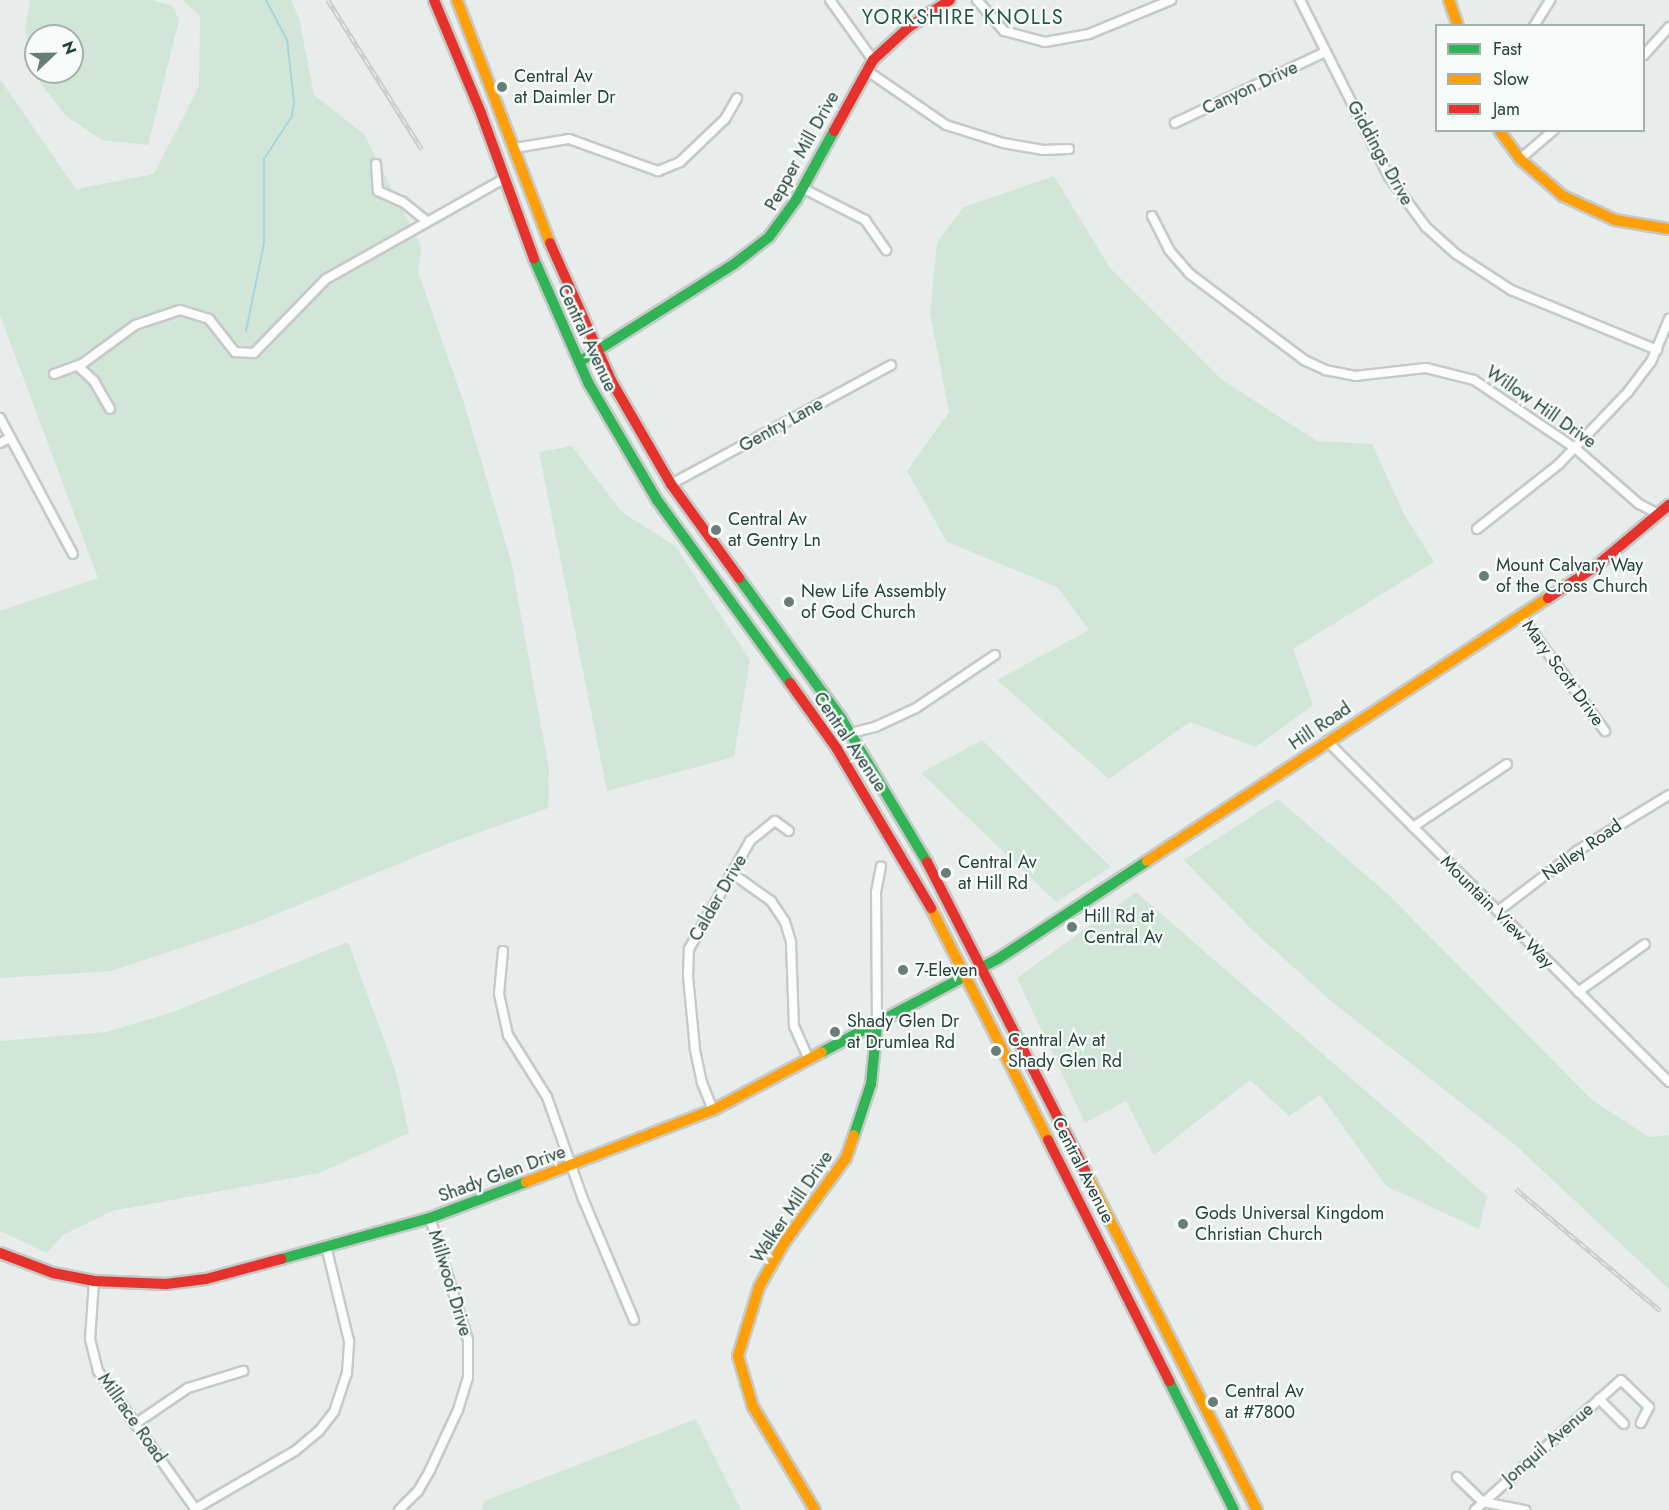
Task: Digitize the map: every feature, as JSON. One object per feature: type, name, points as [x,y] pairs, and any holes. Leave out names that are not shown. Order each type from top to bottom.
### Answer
[{"type":"main road","name":"Central Avenue","points":[[434,0],[505,178],[540,275],[579,362],[612,427],[657,500],[843,758],[929,902],[1234,1510]]},
{"type":"main road","name":"Central Avenue","points":[[457,0],[564,279],[596,352],[672,484],[851,733],[915,838],[1257,1510]]},
{"type":"main road","name":"Pepper Mill Drive","points":[[579,362],[756,248],[774,232],[802,188],[873,60],[909,27],[951,0]]},
{"type":"main road","points":[[1449,0],[1457,24]]},
{"type":"main road","points":[[1500,132],[1520,159],[1551,188],[1579,204],[1635,225],[1669,229]]},
{"type":"main road","name":"Hill Road","points":[[983,968],[1614,553],[1669,505]]},
{"type":"main road","name":"Willow Hill Drive","points":[[1659,514],[1669,521]]},
{"type":"main road","name":"Shady Glen Drive","points":[[0,1253],[53,1273],[94,1281],[135,1284],[197,1280],[430,1218],[712,1110],[983,968]]},
{"type":"main road","name":"Walker Mill Drive","points":[[815,1510],[753,1407],[738,1356],[759,1287],[784,1243],[846,1158],[871,1084],[877,1025]]},
{"type":"main road","points":[[1250,1496],[1267,1510]]},
{"type":"street","points":[[830,0],[873,60]]},
{"type":"street","points":[[977,0],[1004,31],[1045,42],[1089,34],[1171,0]]},
{"type":"street","name":"Giddings Drive","points":[[1300,0],[1397,190],[1446,246],[1511,291],[1657,350]]},
{"type":"street","points":[[1535,24],[1550,0]]},
{"type":"street","points":[[1645,54],[1669,27]]},
{"type":"street","name":"Canyon Drive","points":[[1175,123],[1325,52]]},
{"type":"street","points":[[866,70],[946,125],[1003,143],[1043,150],[1069,149]]},
{"type":"street","points":[[515,148],[569,139],[658,171],[680,162],[725,119],[737,98]]},
{"type":"street","points":[[1520,159],[1552,132]]},
{"type":"street","points":[[376,164],[378,191],[403,202],[425,220]]},
{"type":"street","points":[[54,374],[78,366],[135,325],[180,310],[209,319],[236,352],[249,355],[264,345],[326,279],[425,220],[505,178]]},
{"type":"street","points":[[802,188],[865,220],[886,249]]},
{"type":"street","name":"Willow Hill Drive","points":[[1152,216],[1169,250],[1190,274],[1304,360],[1325,370],[1355,376],[1408,368],[1463,375],[1575,448],[1639,504],[1659,514]]},
{"type":"street","points":[[1477,530],[1531,488],[1575,448],[1636,383],[1657,350],[1669,319]]},
{"type":"street","name":"Gentry Lane","points":[[672,484],[891,365]]},
{"type":"street","points":[[78,366],[94,381],[110,409]]},
{"type":"street","points":[[0,418],[73,554]]},
{"type":"street","points":[[0,442],[10,438]]},
{"type":"street","name":"Mary Scott Drive","points":[[1520,615],[1605,731]]},
{"type":"street","points":[[851,733],[875,728],[916,708],[995,655]]},
{"type":"street","name":"Mountain View Way","points":[[1327,741],[1669,1082]]},
{"type":"street","points":[[1413,827],[1507,764]]},
{"type":"street","name":"Nalley Road","points":[[1498,911],[1577,852],[1669,795]]},
{"type":"street","name":"Calder Drive","points":[[712,1110],[699,1072],[687,965],[691,942],[733,874],[750,841],[761,829],[775,821],[789,831]]},
{"type":"street","name":"Walker Mill Drive","points":[[877,1025],[876,892],[882,866]]},
{"type":"street","points":[[733,874],[771,900],[786,922],[791,942],[794,1026],[809,1060]]},
{"type":"street","points":[[1578,992],[1645,944]]},
{"type":"street","points":[[502,951],[499,983],[503,1021],[513,1046],[547,1097],[634,1320]]},
{"type":"street","name":"Millwoof Drive","points":[[399,1510],[418,1491],[430,1470],[458,1410],[468,1377],[468,1340],[430,1218]]},
{"type":"street","points":[[196,1509],[295,1451],[319,1431],[334,1412],[347,1373],[350,1341],[326,1246]]},
{"type":"street","name":"Millrace Road","points":[[94,1281],[90,1331],[94,1360],[114,1398],[196,1509]]},
{"type":"street","points":[[135,1424],[188,1388],[243,1371]]},
{"type":"street","name":"Jonquil Avenue","points":[[1475,1510],[1622,1380],[1649,1407],[1641,1423]]},
{"type":"street","points":[[1599,1399],[1624,1424]]},
{"type":"street","points":[[1457,1477],[1483,1502],[1526,1510]]},
{"type":"green space","points":[[30,0],[152,0],[173,6],[179,20],[148,145],[102,140],[67,117],[41,84],[84,84],[84,24],[26,24]]},
{"type":"green space","points":[[182,0],[291,0],[299,18],[314,95],[364,134],[421,246],[418,272],[464,403],[511,561],[549,769],[548,808],[447,844],[250,925],[111,971],[0,978],[0,611],[98,578],[0,315],[0,79],[76,189],[154,174],[199,86],[200,16]]},
{"type":"green space","points":[[1054,176],[1110,268],[1221,379],[1317,441],[1372,444],[1404,514],[1434,562],[1293,649],[1313,705],[1256,747],[1190,722],[1109,779],[997,680],[1089,630],[1057,587],[947,542],[907,471],[949,412],[930,313],[937,242],[964,207]]},
{"type":"green space","points":[[572,446],[622,512],[675,546],[750,660],[734,757],[607,791],[539,452]]},
{"type":"green space","points":[[982,740],[1111,867],[1056,902],[921,773]]},
{"type":"green space","points":[[1278,799],[1389,895],[1592,1100],[1649,1137],[1669,1135],[1669,1289],[1514,1144],[1332,1002],[1251,929],[1184,860]]},
{"type":"green space","points":[[1136,892],[1487,1196],[1479,1229],[1386,1186],[1320,1095],[1289,1116],[1250,1080],[1154,1155],[1126,1101],[1085,1123],[1017,978]]},
{"type":"green space","points":[[348,942],[396,1072],[409,1133],[319,1173],[112,1211],[63,1235],[47,1253],[0,1231],[0,1041],[106,1032],[173,1012]]},
{"type":"green space","points":[[696,1419],[741,1510],[482,1510],[484,1501]]},
{"type":"waterway","points":[[246,331],[264,243],[264,159],[292,116],[294,102],[287,40],[266,0]]},
{"type":"railway","points":[[328,0],[422,149]]},
{"type":"railway","points":[[1516,1189],[1661,1311]]},
{"type":"traffic: fast","points":[[579,362],[734,264],[769,237],[796,200],[834,131]]},
{"type":"traffic: fast","points":[[534,259],[589,384],[657,500],[790,683]]},
{"type":"traffic: fast","points":[[739,578],[841,718],[927,862]]},
{"type":"traffic: fast","points":[[822,1052],[998,959],[1147,861]]},
{"type":"traffic: fast","points":[[854,1135],[871,1084],[877,1025]]},
{"type":"traffic: fast","points":[[281,1259],[430,1218],[526,1182]]},
{"type":"traffic: fast","points":[[1169,1381],[1234,1510]]},
{"type":"traffic: slow","points":[[457,0],[550,243]]},
{"type":"traffic: slow","points":[[1449,0],[1457,24]]},
{"type":"traffic: slow","points":[[1500,132],[1520,159],[1563,196],[1615,220],[1669,229]]},
{"type":"traffic: slow","points":[[1147,861],[1548,598]]},
{"type":"traffic: slow","points":[[931,908],[1048,1140]]},
{"type":"traffic: slow","points":[[526,1182],[713,1110],[822,1052]]},
{"type":"traffic: slow","points":[[815,1510],[753,1407],[738,1356],[759,1287],[784,1243],[846,1158],[854,1135]]},
{"type":"traffic: slow","points":[[1085,1171],[1257,1510]]},
{"type":"traffic: jam","points":[[434,0],[481,113],[534,259]]},
{"type":"traffic: jam","points":[[834,131],[873,60],[909,27],[950,0]]},
{"type":"traffic: jam","points":[[550,243],[612,382],[671,484],[739,578]]},
{"type":"traffic: jam","points":[[1548,598],[1595,567],[1669,505]]},
{"type":"traffic: jam","points":[[790,683],[837,749],[931,908]]},
{"type":"traffic: jam","points":[[927,862],[1085,1171]]},
{"type":"traffic: jam","points":[[1048,1140],[1169,1381]]},
{"type":"traffic: jam","points":[[0,1253],[53,1273],[94,1281],[166,1284],[206,1279],[281,1259]]},
{"type":"place","name":"Central Av at Daimler Dr","points":[[502,87]]},
{"type":"place","name":"Central Av at Gentry Ln","points":[[716,530]]},
{"type":"place","name":"Mount Calvary Way of the Cross Church","points":[[1484,576]]},
{"type":"place","name":"New Life Assembly of God Church","points":[[789,602]]},
{"type":"place","name":"Central Av at Hill Rd","points":[[946,873]]},
{"type":"place","name":"Hill Rd at Central Av","points":[[1072,927]]},
{"type":"place","name":"7-Eleven","points":[[903,970]]},
{"type":"place","name":"Shady Glen Dr at Drumlea Rd","points":[[835,1032]]},
{"type":"place","name":"Central Av at Shady Glen Rd","points":[[996,1051]]},
{"type":"place","name":"Gods Universal Kingdom Christian Church","points":[[1183,1224]]},
{"type":"place","name":"Central Av at #7800","points":[[1213,1402]]},
{"type":"district","name":"YORKSHIRE KNOLLS","points":[[963,17]]}]
